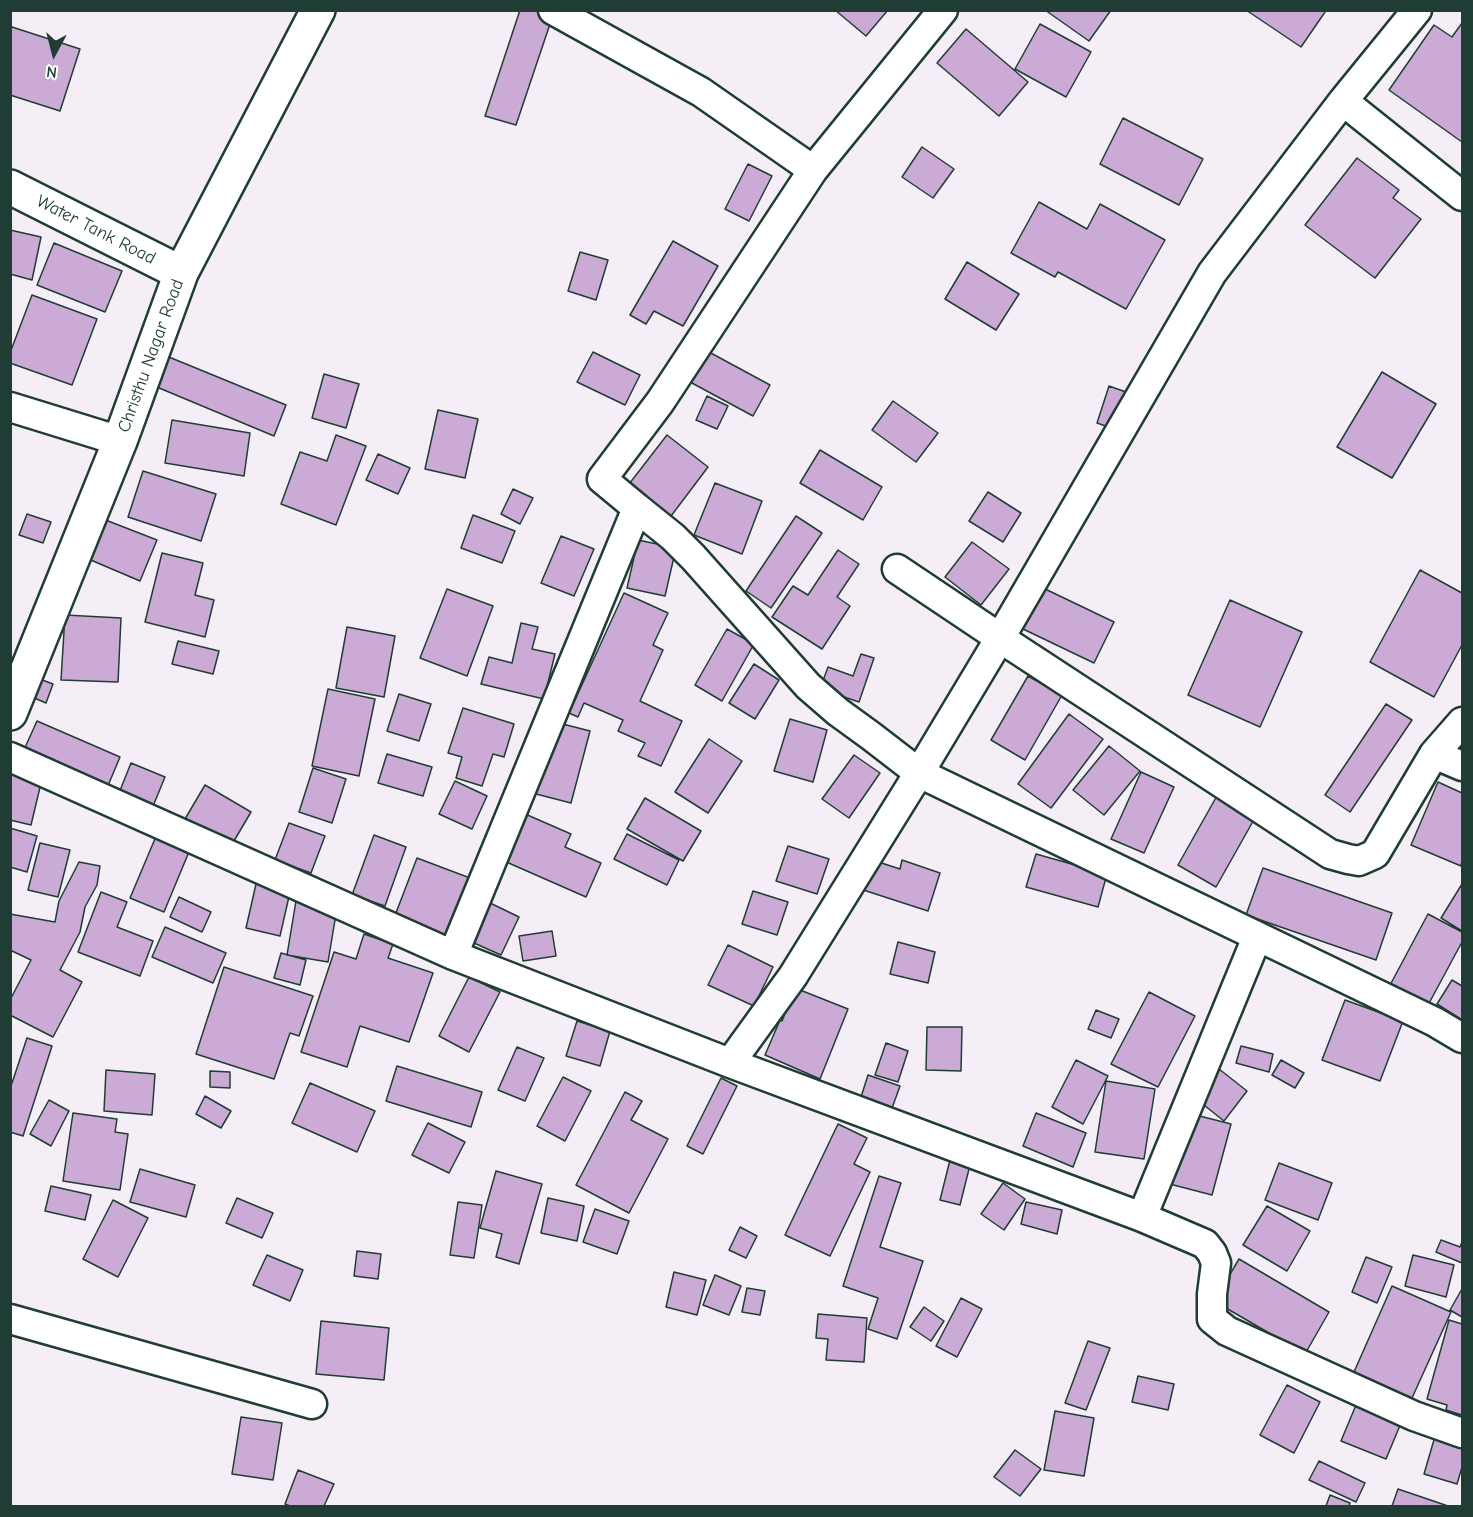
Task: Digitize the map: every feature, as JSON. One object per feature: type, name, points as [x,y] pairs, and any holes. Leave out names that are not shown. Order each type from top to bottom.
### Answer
[{"type":"street","name":"Christhu Nagar Road","points":[[10,713],[120,441],[181,273],[318,10]]},
{"type":"street","points":[[553,10],[701,92],[813,170]]},
{"type":"street","points":[[943,10],[813,170],[660,402],[602,479],[673,537],[693,557],[808,686],[838,712],[919,773],[1435,1022],[1462,1038]]},
{"type":"street","points":[[730,1063],[793,976],[919,773],[1212,273],[1343,101],[1417,10]]},
{"type":"street","points":[[1343,101],[1462,196]]},
{"type":"street","name":"Water Tank Road","points":[[10,187],[181,273]]},
{"type":"street","points":[[10,407],[120,441]]},
{"type":"street","points":[[453,955],[637,507]]},
{"type":"street","points":[[897,570],[1329,854],[1359,861],[1375,854],[1434,754],[1462,722]]},
{"type":"street","points":[[1434,754],[1462,766]]},
{"type":"street","points":[[10,757],[453,955],[730,1063],[1142,1217],[1205,1244],[1216,1263],[1212,1319],[1227,1331],[1414,1416],[1462,1433]]},
{"type":"street","points":[[1142,1217],[1257,937]]},
{"type":"street","points":[[10,1319],[312,1404]]},
{"type":"building","points":[[520,10],[539,10],[553,15],[516,125],[485,116]]},
{"type":"building","points":[[835,10],[888,10],[866,36]]},
{"type":"building","points":[[1045,10],[1111,10],[1089,41]]},
{"type":"building","points":[[1246,10],[1323,10],[1325,12],[1301,47]]},
{"type":"building","points":[[1462,23],[1462,142],[1389,90],[1434,25],[1452,37]]},
{"type":"building","points":[[1040,24],[1091,52],[1066,97],[1015,69]]},
{"type":"building","points":[[12,27],[80,49],[60,111],[10,95],[10,31]]},
{"type":"building","points":[[966,29],[1028,82],[999,116],[937,63]]},
{"type":"building","points":[[1123,118],[1203,159],[1179,205],[1100,164]]},
{"type":"building","points":[[922,147],[954,169],[933,198],[902,177]]},
{"type":"building","points":[[1357,158],[1399,190],[1393,198],[1421,219],[1375,278],[1305,225]]},
{"type":"building","points":[[748,164],[772,176],[749,221],[725,209]]},
{"type":"building","points":[[1039,202],[1087,229],[1100,204],[1165,240],[1126,309],[1058,272],[1055,277],[1011,253]]},
{"type":"building","points":[[10,230],[41,237],[32,280],[10,274]]},
{"type":"building","points":[[673,241],[718,266],[683,326],[654,311],[646,324],[630,315]]},
{"type":"building","points":[[54,243],[122,271],[105,312],[37,285]]},
{"type":"building","points":[[580,252],[608,260],[596,300],[568,291]]},
{"type":"building","points":[[967,262],[1019,294],[996,330],[945,299]]},
{"type":"building","points":[[32,295],[97,319],[72,385],[10,363],[10,353]]},
{"type":"building","points":[[696,345],[770,385],[753,416],[679,376]]},
{"type":"building","points":[[593,352],[640,375],[625,405],[577,382]]},
{"type":"building","points":[[164,355],[286,405],[274,436],[152,385]]},
{"type":"building","points":[[1382,372],[1436,404],[1392,478],[1337,447]]},
{"type":"building","points":[[324,374],[359,384],[346,428],[312,418]]},
{"type":"building","points":[[1109,386],[1126,392],[1114,429],[1097,423]]},
{"type":"building","points":[[707,396],[728,406],[717,429],[696,420]]},
{"type":"building","points":[[893,401],[938,433],[916,462],[872,430]]},
{"type":"building","points":[[438,410],[478,419],[465,478],[425,469]]},
{"type":"building","points":[[172,420],[250,433],[244,476],[165,463]]},
{"type":"building","points":[[336,435],[366,446],[336,525],[281,504],[300,452],[327,461]]},
{"type":"building","points":[[667,435],[708,467],[668,520],[626,488]]},
{"type":"building","points":[[820,450],[882,487],[863,520],[800,483]]},
{"type":"building","points":[[378,454],[410,468],[398,494],[366,480]]},
{"type":"building","points":[[143,471],[216,494],[201,541],[128,517]]},
{"type":"building","points":[[715,483],[762,501],[742,554],[694,535]]},
{"type":"building","points":[[513,489],[533,498],[520,524],[501,514]]},
{"type":"building","points":[[988,492],[1021,513],[1003,542],[969,521]]},
{"type":"building","points":[[27,514],[51,522],[43,543],[19,535]]},
{"type":"building","points":[[473,515],[515,531],[502,563],[461,548]]},
{"type":"building","points":[[796,516],[822,533],[771,608],[746,591]]},
{"type":"building","points":[[103,519],[157,540],[140,581],[86,558]]},
{"type":"building","points":[[561,536],[594,549],[574,596],[541,583]]},
{"type":"building","points":[[638,540],[676,548],[665,596],[627,588]]},
{"type":"building","points":[[972,542],[1009,569],[981,605],[945,577]]},
{"type":"building","points":[[838,550],[859,564],[837,597],[850,606],[822,649],[772,617],[793,586],[808,595]]},
{"type":"building","points":[[162,553],[203,563],[195,595],[214,600],[205,637],[145,622]]},
{"type":"building","points":[[1420,570],[1462,593],[1462,645],[1434,697],[1370,662]]},
{"type":"building","points":[[1041,587],[1114,622],[1094,663],[1021,628]]},
{"type":"building","points":[[447,589],[493,606],[467,676],[420,658]]},
{"type":"building","points":[[624,593],[668,613],[653,645],[663,650],[640,701],[682,721],[661,766],[638,756],[645,743],[618,731],[623,720],[584,703],[578,717],[569,713]]},
{"type":"building","points":[[1230,600],[1302,632],[1260,727],[1188,695]]},
{"type":"building","points":[[65,615],[121,618],[118,682],[61,680]]},
{"type":"building","points":[[521,623],[538,627],[532,649],[555,654],[544,699],[481,684],[489,657],[512,663]]},
{"type":"building","points":[[347,627],[395,636],[384,697],[336,688]]},
{"type":"building","points":[[727,629],[754,644],[722,701],[695,685]]},
{"type":"building","points":[[178,641],[219,651],[213,674],[172,664]]},
{"type":"building","points":[[861,654],[874,658],[859,702],[820,689],[828,667],[853,676]]},
{"type":"building","points":[[754,664],[779,680],[755,719],[729,703]]},
{"type":"building","points":[[29,675],[53,684],[46,703],[23,693]]},
{"type":"building","points":[[1028,676],[1062,695],[1025,760],[991,740]]},
{"type":"building","points":[[328,689],[375,699],[359,776],[312,766]]},
{"type":"building","points":[[399,694],[431,704],[419,741],[387,731]]},
{"type":"building","points":[[1386,704],[1412,720],[1350,812],[1325,795]]},
{"type":"building","points":[[463,708],[514,724],[504,757],[493,754],[482,786],[456,778],[462,757],[448,753]]},
{"type":"building","points":[[1069,714],[1103,739],[1051,808],[1018,784]]},
{"type":"building","points":[[790,719],[827,730],[813,782],[774,771]]},
{"type":"building","points":[[37,721],[120,757],[107,788],[23,752]]},
{"type":"building","points":[[555,722],[590,731],[571,803],[536,794]]},
{"type":"building","points":[[709,739],[742,761],[708,813],[675,792]]},
{"type":"building","points":[[1109,746],[1140,771],[1104,815],[1073,790]]},
{"type":"building","points":[[387,754],[432,767],[423,796],[378,783]]},
{"type":"building","points":[[854,755],[880,773],[849,818],[822,799]]},
{"type":"building","points":[[131,763],[165,777],[151,811],[117,798]]},
{"type":"building","points":[[313,768],[346,779],[332,823],[299,812]]},
{"type":"building","points":[[10,772],[42,779],[31,825],[10,820]]},
{"type":"building","points":[[1141,772],[1174,787],[1144,853],[1111,839]]},
{"type":"building","points":[[455,781],[487,796],[472,829],[439,814]]},
{"type":"building","points":[[1438,782],[1462,793],[1461,866],[1411,845]]},
{"type":"building","points":[[205,785],[251,812],[231,846],[185,819]]},
{"type":"building","points":[[1218,794],[1256,816],[1216,887],[1178,865]]},
{"type":"building","points":[[645,798],[701,831],[683,861],[627,829]]},
{"type":"building","points":[[516,810],[571,834],[565,847],[601,863],[586,897],[495,857]]},
{"type":"building","points":[[289,823],[325,836],[311,873],[275,860]]},
{"type":"building","points":[[10,828],[37,836],[27,872],[10,867]]},
{"type":"building","points":[[157,834],[191,847],[164,912],[130,898]]},
{"type":"building","points":[[627,834],[679,860],[667,885],[614,859]]},
{"type":"building","points":[[374,835],[406,847],[385,906],[352,895]]},
{"type":"building","points":[[40,843],[70,850],[58,897],[28,890]]},
{"type":"building","points":[[788,846],[829,859],[817,894],[776,881]]},
{"type":"building","points":[[1036,854],[1107,874],[1098,907],[1026,887]]},
{"type":"building","points":[[860,856],[900,869],[902,860],[940,873],[928,911],[851,886]]},
{"type":"building","points":[[417,858],[470,878],[447,938],[394,918]]},
{"type":"building","points":[[79,862],[100,866],[97,885],[85,907],[80,932],[60,970],[82,982],[53,1037],[10,1015],[10,1000],[31,960],[10,950],[10,914],[55,922],[59,901]]},
{"type":"building","points":[[1263,868],[1392,913],[1376,960],[1246,915]]},
{"type":"building","points":[[259,871],[293,879],[280,936],[246,928]]},
{"type":"building","points":[[1462,884],[1462,931],[1441,918]]},
{"type":"building","points":[[753,891],[788,902],[777,935],[742,924]]},
{"type":"building","points":[[101,892],[127,902],[117,927],[153,941],[140,976],[78,952]]},
{"type":"building","points":[[297,895],[338,902],[328,962],[287,955]]},
{"type":"building","points":[[179,897],[211,912],[202,932],[170,917]]},
{"type":"building","points":[[484,900],[519,917],[501,955],[465,939]]},
{"type":"building","points":[[1428,914],[1462,932],[1462,942],[1427,1007],[1389,987]]},
{"type":"building","points":[[165,927],[226,953],[213,983],[152,957]]},
{"type":"building","points":[[552,931],[556,956],[523,961],[519,936]]},
{"type":"building","points":[[364,934],[393,944],[388,958],[433,973],[409,1042],[360,1026],[347,1067],[301,1052],[334,952],[356,959]]},
{"type":"building","points":[[898,942],[935,952],[928,983],[890,974]]},
{"type":"building","points":[[728,945],[773,967],[754,1006],[708,985]]},
{"type":"building","points":[[281,953],[306,960],[300,985],[274,978]]},
{"type":"building","points":[[224,967],[313,996],[299,1036],[290,1033],[274,1079],[196,1054]]},
{"type":"building","points":[[469,977],[500,992],[469,1052],[439,1036]]},
{"type":"building","points":[[1452,980],[1462,986],[1462,1020],[1437,1004]]},
{"type":"building","points":[[795,988],[848,1009],[820,1079],[765,1055]]},
{"type":"building","points":[[1149,992],[1195,1016],[1158,1087],[1111,1064]]},
{"type":"building","points":[[1345,1000],[1403,1021],[1380,1081],[1322,1060]]},
{"type":"building","points":[[1096,1010],[1119,1019],[1111,1038],[1088,1029]]},
{"type":"building","points":[[577,1021],[610,1031],[600,1066],[566,1056]]},
{"type":"building","points":[[927,1027],[962,1027],[961,1071],[926,1070]]},
{"type":"building","points":[[27,1038],[52,1046],[23,1136],[10,1132],[10,1089]]},
{"type":"building","points":[[886,1043],[908,1051],[898,1082],[875,1075]]},
{"type":"building","points":[[1241,1046],[1273,1054],[1269,1072],[1236,1063]]},
{"type":"building","points":[[517,1047],[544,1058],[525,1101],[498,1090]]},
{"type":"building","points":[[1076,1060],[1108,1076],[1083,1124],[1052,1107]]},
{"type":"building","points":[[1281,1060],[1304,1073],[1295,1088],[1272,1075]]},
{"type":"building","points":[[1214,1065],[1247,1091],[1224,1121],[1190,1094]]},
{"type":"building","points":[[397,1066],[482,1092],[471,1127],[386,1101]]},
{"type":"building","points":[[106,1070],[155,1074],[152,1115],[104,1111]]},
{"type":"building","points":[[210,1071],[230,1072],[230,1088],[210,1087]]},
{"type":"building","points":[[868,1075],[900,1086],[891,1111],[860,1100]]},
{"type":"building","points":[[563,1077],[591,1091],[565,1141],[537,1126]]},
{"type":"building","points":[[721,1078],[737,1086],[703,1154],[687,1146]]},
{"type":"building","points":[[1106,1081],[1155,1089],[1144,1159],[1095,1152]]},
{"type":"building","points":[[310,1083],[375,1111],[357,1152],[292,1123]]},
{"type":"building","points":[[625,1092],[642,1101],[631,1120],[668,1139],[629,1213],[576,1185]]},
{"type":"building","points":[[205,1096],[231,1111],[221,1128],[196,1114]]},
{"type":"building","points":[[49,1100],[69,1111],[51,1146],[30,1134]]},
{"type":"building","points":[[1180,1111],[1231,1124],[1212,1195],[1162,1182]]},
{"type":"building","points":[[73,1113],[117,1119],[115,1132],[128,1134],[120,1190],[63,1181]]},
{"type":"building","points":[[1036,1113],[1086,1133],[1073,1167],[1023,1146]]},
{"type":"building","points":[[428,1123],[465,1142],[449,1173],[412,1155]]},
{"type":"building","points":[[838,1124],[867,1138],[854,1164],[870,1172],[830,1256],[785,1235]]},
{"type":"building","points":[[950,1160],[970,1165],[960,1205],[940,1200]]},
{"type":"building","points":[[1279,1163],[1332,1183],[1318,1220],[1265,1200]]},
{"type":"building","points":[[140,1169],[195,1185],[186,1217],[130,1202]]},
{"type":"building","points":[[496,1171],[542,1184],[519,1264],[496,1257],[502,1234],[480,1228]]},
{"type":"building","points":[[879,1176],[901,1183],[880,1247],[923,1261],[897,1339],[868,1329],[878,1298],[843,1286]]},
{"type":"building","points":[[1003,1183],[1025,1199],[1004,1230],[981,1214]]},
{"type":"building","points":[[51,1186],[91,1195],[85,1220],[45,1211]]},
{"type":"building","points":[[237,1198],[273,1213],[262,1238],[226,1223]]},
{"type":"building","points":[[548,1198],[584,1206],[577,1241],[541,1233]]},
{"type":"building","points":[[113,1200],[148,1218],[118,1277],[83,1259]]},
{"type":"building","points":[[458,1202],[482,1205],[474,1258],[450,1255]]},
{"type":"building","points":[[1026,1202],[1062,1210],[1057,1234],[1021,1224]]},
{"type":"building","points":[[1267,1206],[1310,1231],[1287,1271],[1243,1245]]},
{"type":"building","points":[[595,1209],[629,1221],[617,1254],[583,1242]]},
{"type":"building","points":[[740,1227],[757,1236],[746,1258],[729,1250]]},
{"type":"building","points":[[1441,1240],[1460,1247],[1462,1242],[1462,1263],[1436,1252]]},
{"type":"building","points":[[357,1251],[381,1254],[378,1279],[354,1276]]},
{"type":"building","points":[[267,1255],[303,1270],[290,1301],[253,1285]]},
{"type":"building","points":[[1413,1255],[1454,1265],[1446,1297],[1405,1286]]},
{"type":"building","points":[[1366,1257],[1392,1267],[1377,1303],[1352,1292]]},
{"type":"building","points":[[1239,1259],[1329,1312],[1305,1354],[1214,1301]]},
{"type":"building","points":[[674,1272],[706,1280],[697,1315],[666,1307]]},
{"type":"building","points":[[715,1275],[741,1286],[729,1315],[703,1305]]},
{"type":"building","points":[[1392,1286],[1451,1312],[1412,1398],[1354,1372]]},
{"type":"building","points":[[747,1288],[765,1291],[760,1315],[742,1312]]},
{"type":"building","points":[[1462,1289],[1462,1317],[1450,1310]]},
{"type":"building","points":[[961,1298],[982,1309],[957,1357],[936,1346]]},
{"type":"building","points":[[924,1307],[944,1321],[931,1341],[910,1327]]},
{"type":"building","points":[[818,1314],[867,1318],[864,1362],[826,1360],[828,1339],[816,1338]]},
{"type":"building","points":[[1449,1320],[1462,1324],[1462,1415],[1446,1410],[1447,1405],[1427,1399]]},
{"type":"building","points":[[321,1321],[389,1328],[384,1380],[316,1374]]},
{"type":"building","points":[[1088,1341],[1110,1348],[1086,1410],[1065,1403]]},
{"type":"building","points":[[1138,1376],[1174,1384],[1168,1410],[1132,1402]]},
{"type":"building","points":[[1287,1385],[1320,1402],[1294,1453],[1260,1435]]},
{"type":"building","points":[[1356,1405],[1401,1423],[1386,1459],[1341,1441]]},
{"type":"building","points":[[1055,1411],[1094,1418],[1084,1476],[1044,1470]]},
{"type":"building","points":[[241,1417],[282,1423],[273,1480],[232,1474]]},
{"type":"building","points":[[1436,1433],[1462,1441],[1462,1467],[1457,1484],[1424,1474]]},
{"type":"building","points":[[1015,1450],[1041,1469],[1020,1496],[994,1477]]},
{"type":"building","points":[[1319,1461],[1365,1483],[1356,1502],[1309,1480]]},
{"type":"building","points":[[298,1470],[334,1484],[324,1506],[285,1504]]},
{"type":"building","points":[[1398,1489],[1448,1506],[1392,1506]]},
{"type":"building","points":[[1330,1495],[1350,1503],[1349,1506],[1326,1506]]}]
